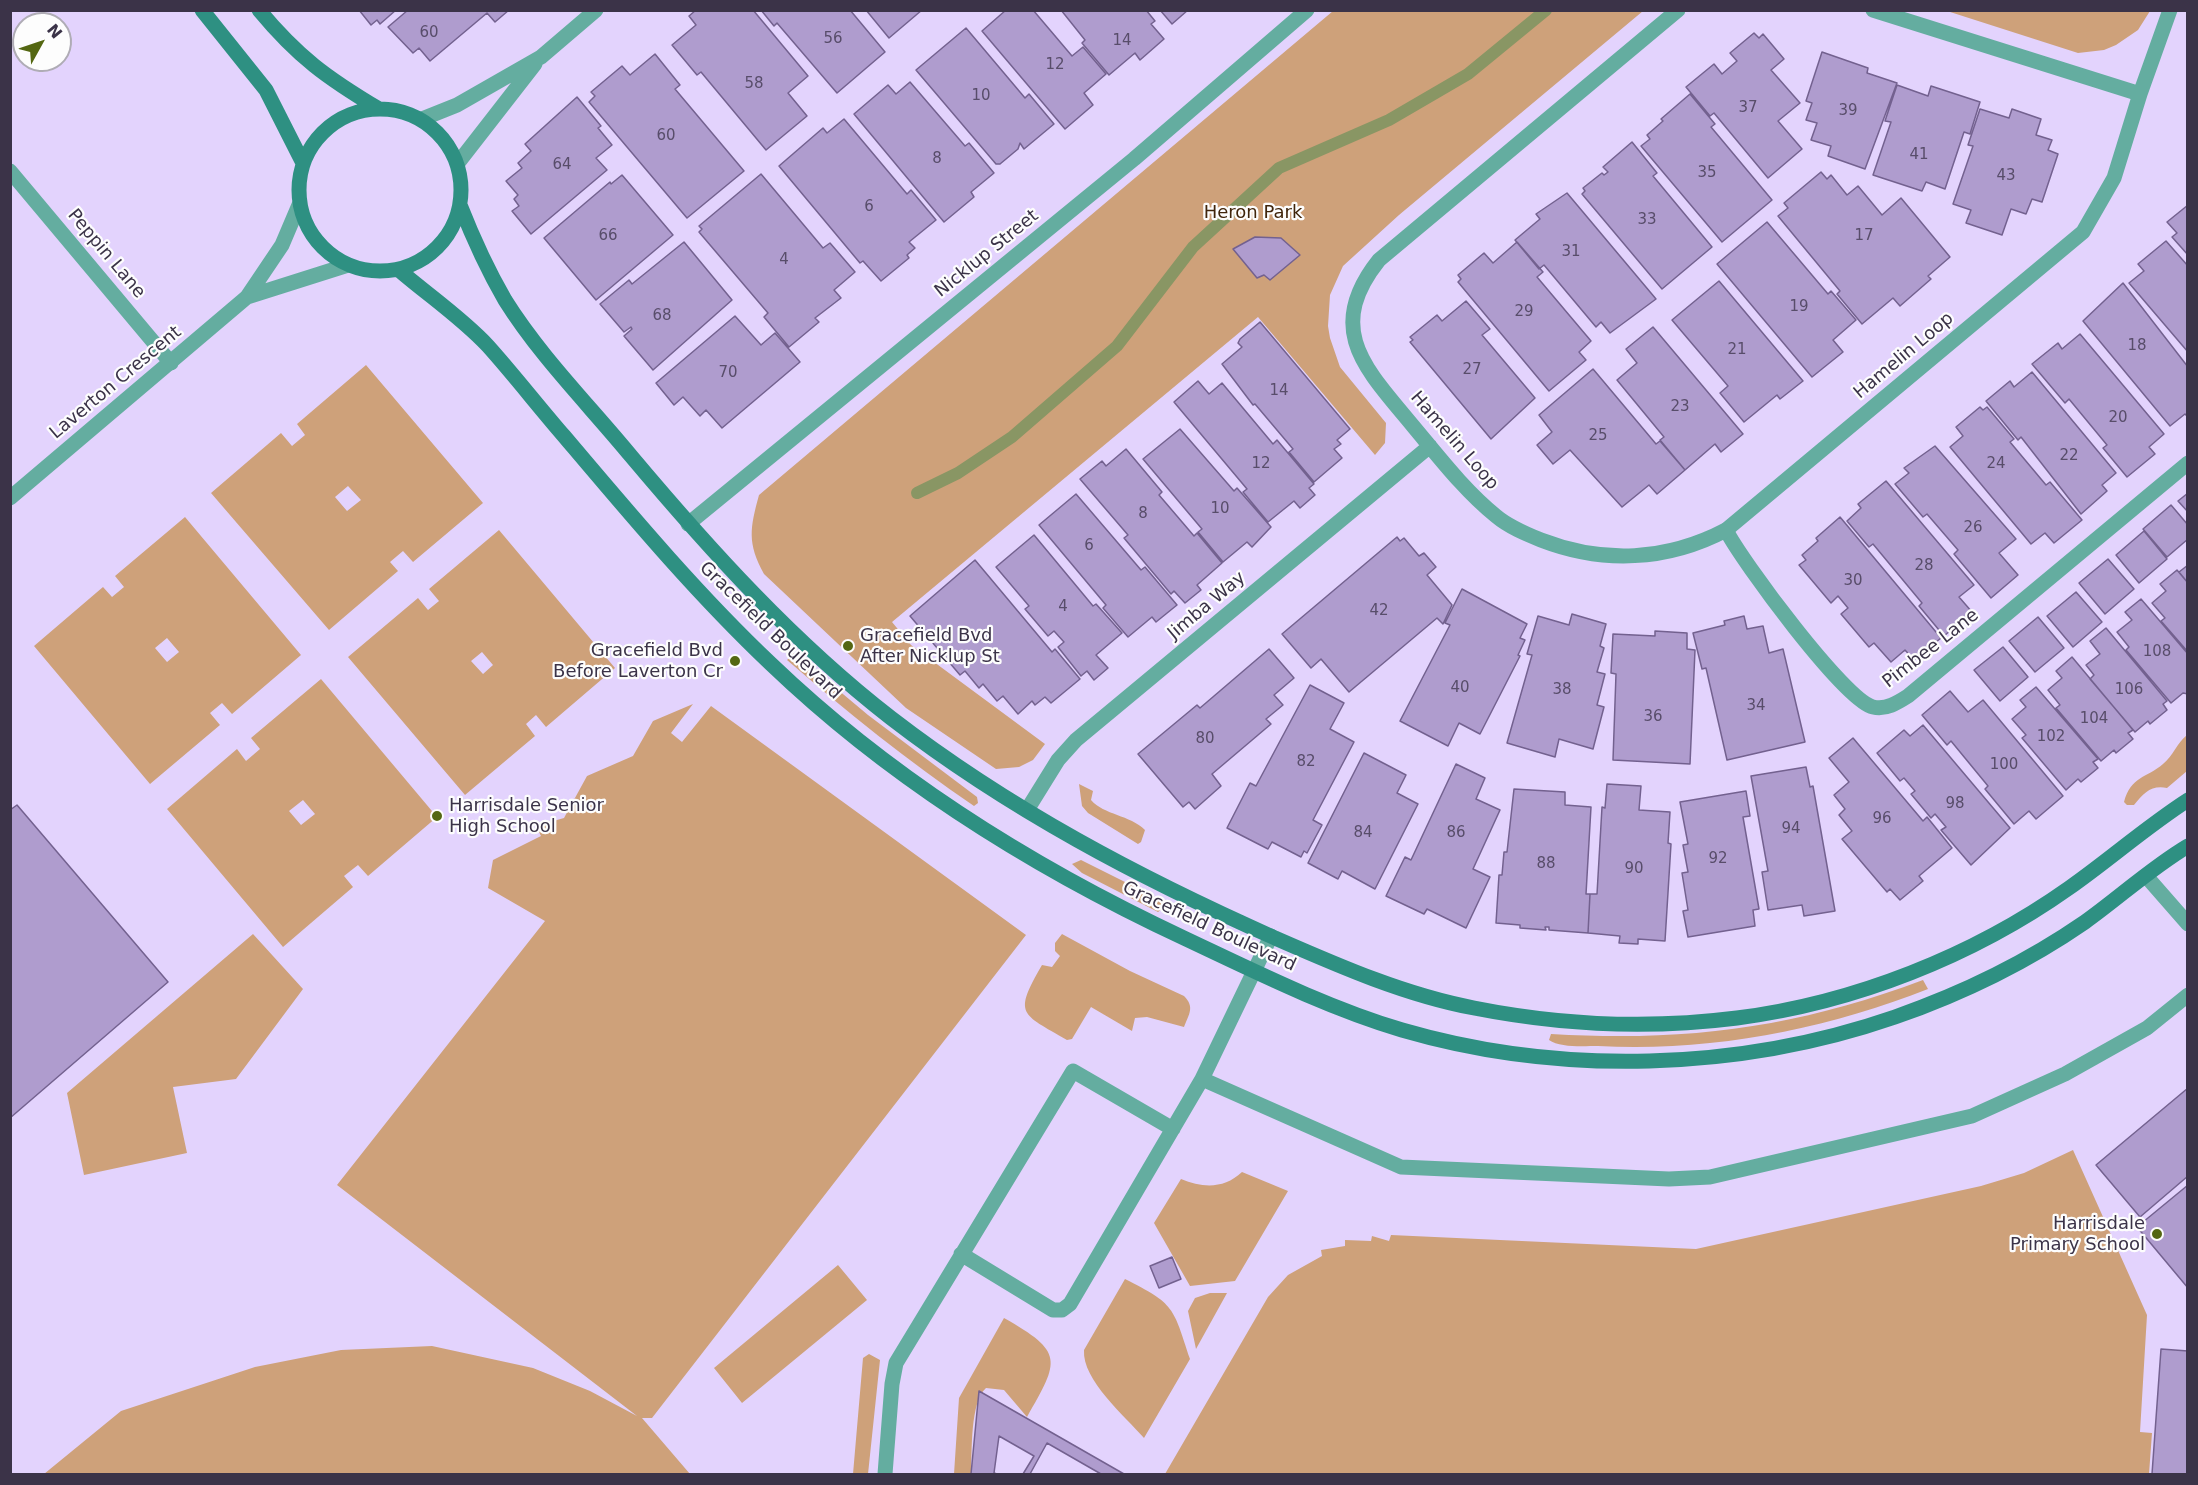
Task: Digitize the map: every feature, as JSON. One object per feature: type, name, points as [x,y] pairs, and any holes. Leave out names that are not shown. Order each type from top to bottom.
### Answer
[{"type":"street","points":[[202,10],[266,90],[303,162]]},
{"type":"street","points":[[259,10],[300,56],[329,79],[379,109]]},
{"type":"street","points":[[422,119],[457,105],[541,57],[596,10]]},
{"type":"street","name":"Nicklup Street","points":[[688,524],[1134,159],[1307,10]]},
{"type":"street","name":"Hamelin Loop","points":[[1678,10],[1388,252],[1368,274],[1355,301],[1353,317],[1360,356],[1430,446],[1471,493],[1498,518],[1536,538],[1578,552],[1621,556],[1666,553],[1706,540],[1726,530],[2083,232],[2114,178],[2140,94],[2170,10]]},
{"type":"street","points":[[1873,10],[2140,94]]},
{"type":"street","points":[[458,163],[541,57]]},
{"type":"street","points":[[368,108],[395,109],[422,119],[449,146],[458,163],[462,187],[460,205],[450,232],[437,249],[419,262],[399,270],[373,272],[348,265],[325,251],[309,230],[299,205],[298,186],[303,162],[309,149],[323,131],[341,117],[368,108]]},
{"type":"street","name":"Peppin Lane","points":[[10,171],[171,363]]},
{"type":"street","name":"Laverton Crescent","points":[[10,498],[247,297],[282,245],[299,205]]},
{"type":"street","name":"Gracefield Boulevard","points":[[460,205],[478,250],[523,326],[688,524],[761,602],[855,688],[959,768],[1133,872],[1271,936],[1378,980],[1474,1008],[1558,1020],[1674,1023],[1736,1018],[1860,990],[1929,965],[1979,942],[2072,887],[2187,800]]},
{"type":"street","name":"Laverton Crescent","points":[[247,297],[348,265]]},
{"type":"street","name":"Gracefield Boulevard","points":[[399,270],[487,345],[701,595],[770,664],[819,706],[934,796],[1046,867],[1133,914],[1255,971],[1395,1028],[1505,1051],[1583,1059],[1720,1056],[1771,1049],[1891,1019],[1965,989],[2059,939],[2187,846]]},
{"type":"street","name":"Jimba Way","points":[[1027,810],[1059,760],[1076,740],[1430,446]]},
{"type":"street","name":"Pimbee Lane","points":[[1726,530],[1748,569],[1846,687],[1866,704],[1873,707],[1890,706],[1908,696],[2187,463]]},
{"type":"street","points":[[2146,876],[2187,924]]},
{"type":"street","points":[[962,1254],[1053,1310],[1062,1310],[1070,1305],[1202,1079],[1271,936]]},
{"type":"street","points":[[1202,1079],[1401,1167],[1669,1179],[1710,1178],[1972,1116],[2086,1063],[2147,1028],[2187,995]]},
{"type":"street","points":[[885,1474],[892,1384],[896,1363],[1073,1071],[1173,1129]]},
{"type":"green space","points":[[2150,10],[2138,30],[2116,45],[2104,50],[2078,53],[1947,11]]},
{"type":"green space","name":"Heron Park","points":[[1333,11],[1643,11],[1399,215],[1343,266],[1330,295],[1328,326],[1330,338],[1340,367],[1386,423],[1385,443],[1375,455],[1258,317],[892,622],[911,645],[1045,744],[1033,760],[1019,767],[996,769],[906,708],[764,574],[755,553],[752,535],[759,495]]},
{"type":"green space","points":[[366,365],[483,503],[413,562],[403,551],[390,562],[398,571],[329,630],[211,493],[281,433],[292,446],[305,435],[297,424]],"holes":[[[348,486],[361,500],[347,511],[335,497]]]},
{"type":"green space","points":[[185,517],[301,655],[232,714],[222,703],[210,713],[220,725],[150,784],[34,646],[103,587],[112,597],[124,587],[115,576]],"holes":[[[167,638],[179,652],[167,662],[155,648]]]},
{"type":"green space","points":[[499,530],[615,668],[546,727],[536,715],[526,724],[535,736],[465,795],[348,657],[418,598],[428,610],[439,601],[429,589]],"holes":[[[482,652],[493,665],[483,674],[471,661]]]},
{"type":"green space","points":[[794,653],[868,715],[977,797],[978,803],[974,806],[949,789],[855,717],[787,660]]},
{"type":"green space","points":[[321,679],[437,817],[368,876],[358,865],[344,876],[353,887],[283,947],[167,809],[237,749],[246,761],[260,749],[251,738]],"holes":[[[303,800],[315,814],[301,825],[289,811]]]},
{"type":"green space","points":[[693,704],[671,733],[682,742],[711,706],[1026,935],[652,1418],[642,1418],[690,1474],[44,1474],[121,1411],[255,1367],[341,1350],[432,1346],[533,1368],[590,1391],[637,1416],[337,1185],[545,921],[488,888],[493,860],[541,836],[536,826],[564,818],[587,776],[633,756],[653,721]]},
{"type":"green space","points":[[2187,735],[2187,771],[2167,788],[2152,789],[2134,805],[2127,805],[2124,802],[2127,793],[2135,782],[2166,761]]},
{"type":"green space","points":[[1079,784],[1093,791],[1091,800],[1096,805],[1132,821],[1145,830],[1141,842],[1138,844],[1088,813],[1082,806]]},
{"type":"green space","points":[[1081,860],[1161,900],[1162,909],[1158,912],[1082,873],[1072,864]]},
{"type":"green space","points":[[253,934],[303,989],[236,1079],[173,1087],[187,1153],[84,1175],[67,1093]]},
{"type":"green space","points":[[1062,934],[1130,971],[1184,996],[1190,1007],[1184,1027],[1147,1017],[1135,1018],[1132,1031],[1091,1007],[1072,1039],[1067,1040],[1031,1018],[1026,1011],[1027,994],[1042,965],[1052,967],[1060,956],[1055,951],[1055,943]]},
{"type":"green space","points":[[1923,980],[1928,989],[1848,1016],[1766,1035],[1682,1045],[1640,1047],[1572,1046],[1549,1040],[1551,1034],[1648,1036],[1740,1028],[1830,1010]]},
{"type":"green space","points":[[2073,1150],[2147,1315],[2140,1432],[2152,1433],[2149,1474],[1165,1474],[1268,1297],[1288,1275],[1322,1256],[1321,1250],[1345,1246],[1345,1240],[1371,1241],[1372,1236],[1389,1241],[1391,1235],[1696,1249],[1981,1186],[2024,1173]]},
{"type":"green space","points":[[1242,1172],[1288,1191],[1235,1281],[1190,1286],[1154,1223],[1181,1179],[1197,1184],[1213,1185],[1228,1182]]},
{"type":"green space","points":[[838,1265],[867,1300],[742,1403],[714,1368]]},
{"type":"green space","points":[[1125,1279],[1154,1295],[1170,1309],[1180,1328],[1190,1359],[1144,1438],[1106,1397],[1085,1361],[1084,1350]]},
{"type":"green space","points":[[1210,1293],[1227,1293],[1196,1349],[1188,1311],[1195,1298]]},
{"type":"green space","points":[[1004,1318],[1038,1340],[1046,1349],[1050,1359],[1050,1370],[1027,1417],[1004,1390],[986,1388],[974,1415],[971,1474],[954,1474],[959,1398]]},
{"type":"green space","points":[[869,1354],[880,1360],[868,1474],[853,1474],[863,1358]]},
{"type":"building","points":[[359,10],[396,10],[380,24],[377,20],[371,25]]},
{"type":"building","points":[[408,10],[509,10],[495,22],[487,13],[430,61],[419,48],[413,53],[388,27]]},
{"type":"building","points":[[696,10],[753,10],[808,76],[788,93],[807,116],[766,150],[701,72],[697,75],[672,45],[696,25],[689,16]]},
{"type":"building","points":[[761,10],[850,10],[885,52],[837,93],[777,23],[774,26]]},
{"type":"building","points":[[866,10],[922,10],[889,38]]},
{"type":"building","points":[[1006,10],[1033,10],[1072,56],[1083,47],[1106,74],[1084,93],[1093,105],[1065,129],[982,31]]},
{"type":"building","points":[[1061,10],[1146,10],[1155,21],[1151,24],[1164,39],[1140,60],[1135,53],[1109,75],[1082,43],[1085,40]]},
{"type":"building","points":[[1160,10],[1188,10],[1172,24]]},
{"type":"building","points":[[966,28],[1025,98],[1029,94],[1054,124],[1024,149],[1020,143],[1018,149],[1000,164],[996,164],[916,70]]},
{"type":"building","points":[[1754,33],[1759,38],[1763,34],[1784,59],[1771,70],[1800,103],[1778,121],[1802,149],[1768,178],[1714,113],[1710,116],[1686,87],[1714,64],[1722,74],[1737,61],[1730,53]]},
{"type":"building","points":[[1822,52],[1868,68],[1867,73],[1897,83],[1865,169],[1828,156],[1831,146],[1811,140],[1817,123],[1806,120],[1812,103],[1806,101]]},
{"type":"building","points":[[655,54],[680,85],[675,89],[744,171],[687,218],[589,102],[595,96],[591,92],[622,66],[630,75]]},
{"type":"building","points":[[910,82],[965,146],[969,143],[994,173],[971,192],[974,197],[944,222],[854,114],[888,85],[896,94]]},
{"type":"building","points":[[1897,85],[1928,96],[1931,86],[1980,102],[1970,134],[1964,132],[1945,189],[1926,182],[1922,191],[1873,175],[1891,122],[1885,121]]},
{"type":"building","points":[[1690,94],[1715,124],[1711,127],[1772,200],[1722,242],[1641,146],[1650,139],[1647,135],[1663,121],[1661,119]]},
{"type":"building","points":[[577,97],[601,126],[598,128],[612,145],[596,158],[607,170],[531,234],[512,211],[519,206],[514,199],[518,195],[506,181],[522,168],[518,163],[531,151],[525,144]]},
{"type":"building","points":[[1980,109],[2009,118],[2012,109],[2041,119],[2036,135],[2052,140],[2048,150],[2058,154],[2042,202],[2032,199],[2026,214],[2011,209],[2002,235],[1966,223],[1971,210],[1953,204],[1973,146],[1968,145]]},
{"type":"building","points":[[844,119],[907,194],[911,190],[936,220],[909,242],[915,248],[907,255],[909,258],[881,281],[863,261],[860,263],[779,166],[823,128],[827,133]]},
{"type":"building","points":[[1632,142],[1657,173],[1653,176],[1712,247],[1662,289],[1582,194],[1585,191],[1583,188],[1602,173],[1604,175],[1608,172],[1603,167]]},
{"type":"building","points":[[1821,172],[1827,179],[1831,175],[1847,195],[1858,186],[1882,215],[1901,198],[1950,257],[1928,276],[1931,279],[1900,306],[1893,298],[1862,324],[1837,294],[1840,291],[1778,216],[1788,208],[1784,203]]},
{"type":"building","points":[[761,174],[823,248],[830,243],[855,272],[834,290],[841,298],[815,318],[819,322],[789,347],[764,317],[768,313],[699,232],[702,229],[699,226]]},
{"type":"building","points":[[622,175],[673,235],[596,300],[544,238],[610,182],[611,184]]},
{"type":"building","points":[[1567,193],[1656,299],[1610,333],[1601,322],[1596,327],[1544,265],[1539,269],[1515,240],[1540,219],[1536,214]]},
{"type":"building","points":[[2188,205],[2188,255],[2172,237],[2177,233],[2167,222]]},
{"type":"building","points":[[1767,222],[1828,294],[1831,291],[1856,320],[1833,340],[1843,352],[1812,377],[1717,264]]},
{"type":"building","points":[[1255,237],[1281,238],[1300,255],[1270,280],[1264,275],[1257,278],[1233,249]]},
{"type":"building","points":[[2166,241],[2188,266],[2188,352],[2129,283],[2144,271],[2138,264]]},
{"type":"building","points":[[684,242],[732,300],[653,370],[624,336],[632,329],[631,327],[624,332],[600,304],[629,280],[632,284]]},
{"type":"building","points":[[1517,242],[1543,272],[1537,277],[1591,341],[1579,352],[1586,360],[1549,391],[1458,282],[1461,279],[1458,275],[1484,253],[1493,263]]},
{"type":"building","points":[[1719,281],[1803,381],[1780,399],[1777,395],[1744,422],[1720,393],[1728,386],[1672,320]]},
{"type":"building","points":[[2123,283],[2188,367],[2188,417],[2185,414],[2170,426],[2083,321]]},
{"type":"building","points":[[1466,301],[1490,329],[1482,335],[1535,398],[1491,439],[1410,342],[1413,340],[1410,337],[1437,315],[1442,321]]},
{"type":"building","points":[[735,316],[761,345],[775,333],[800,362],[722,428],[706,410],[700,416],[683,397],[674,405],[656,383]]},
{"type":"building","points":[[1260,322],[1350,429],[1337,440],[1341,444],[1334,449],[1342,458],[1314,482],[1289,452],[1293,449],[1255,404],[1253,405],[1222,364],[1242,347],[1238,343],[1240,339]]},
{"type":"building","points":[[1653,327],[1743,434],[1721,452],[1715,444],[1685,470],[1660,440],[1664,437],[1617,380],[1637,363],[1626,349]]},
{"type":"building","points":[[2080,334],[2164,434],[2149,447],[2155,454],[2127,477],[2103,448],[2107,445],[2069,399],[2065,403],[2032,364],[2058,343],[2062,349]]},
{"type":"building","points":[[1593,369],[1656,444],[1660,441],[1685,470],[1657,494],[1649,485],[1622,507],[1570,450],[1553,464],[1537,445],[1552,432],[1539,415]]},
{"type":"building","points":[[2032,372],[2116,473],[2102,485],[2107,491],[2081,514],[2021,437],[2018,440],[1986,401],[2010,381],[2014,387]]},
{"type":"building","points":[[1198,381],[1209,394],[1222,383],[1273,444],[1277,440],[1314,484],[1309,488],[1315,495],[1300,508],[1294,501],[1268,522],[1243,492],[1247,489],[1174,402]]},
{"type":"building","points":[[1980,407],[1983,410],[1987,407],[2014,439],[2010,442],[2046,485],[2050,482],[2082,520],[2054,543],[2045,533],[2031,544],[1950,447],[1963,436],[1956,427]]},
{"type":"building","points":[[1180,429],[1234,491],[1237,488],[1271,527],[1252,547],[1247,542],[1223,562],[1198,532],[1202,529],[1143,459]]},
{"type":"building","points":[[1935,446],[2016,539],[1999,553],[2018,575],[1991,598],[1954,554],[1958,550],[1927,514],[1923,517],[1895,484],[1909,473],[1904,468]]},
{"type":"building","points":[[1126,449],[1162,492],[1159,495],[1194,536],[1197,533],[1222,563],[1197,585],[1201,590],[1185,603],[1174,591],[1171,594],[1124,538],[1128,535],[1080,479],[1102,461],[1106,466]]},
{"type":"building","points":[[1886,481],[1974,585],[1959,597],[1972,612],[1944,636],[1919,606],[1922,603],[1873,544],[1869,547],[1847,521],[1861,508],[1858,504]]},
{"type":"building","points":[[2188,493],[2188,512],[2178,501]]},
{"type":"building","points":[[1076,494],[1141,570],[1145,567],[1177,605],[1156,622],[1152,617],[1128,637],[1103,608],[1106,605],[1039,525]]},
{"type":"building","points":[[2171,505],[2188,525],[2188,539],[2167,557],[2143,529]]},
{"type":"building","points":[[1840,517],[1941,638],[1914,660],[1905,650],[1891,662],[1874,643],[1869,647],[1841,614],[1848,608],[1838,596],[1831,603],[1799,565],[1806,560],[1802,555],[1818,541],[1816,538]]},
{"type":"building","points":[[2144,531],[2167,559],[2139,583],[2116,555]]},
{"type":"building","points":[[1034,535],[1093,606],[1096,604],[1122,633],[1096,655],[1108,668],[1094,680],[1087,671],[1081,676],[1058,647],[1064,642],[1054,631],[1048,636],[1025,609],[1029,606],[996,567]]},
{"type":"building","points":[[1397,537],[1400,541],[1404,538],[1419,556],[1424,553],[1436,567],[1427,575],[1452,605],[1443,624],[1437,618],[1349,692],[1321,659],[1311,668],[1282,634]]},
{"type":"building","points":[[2108,559],[2134,589],[2105,614],[2079,583]]},
{"type":"building","points":[[975,560],[1052,652],[1055,649],[1080,679],[1051,703],[1045,697],[1035,705],[1032,701],[1018,714],[1003,696],[997,701],[983,684],[979,688],[965,671],[960,675],[910,616]]},
{"type":"building","points":[[2188,565],[2188,583],[2179,572]]},
{"type":"building","points":[[2177,570],[2188,583],[2188,652],[2161,621],[2165,618],[2152,603],[2166,591],[2160,584]]},
{"type":"building","points":[[1462,589],[1527,624],[1520,638],[1525,640],[1518,655],[1520,656],[1480,734],[1459,723],[1448,746],[1400,721],[1450,625],[1445,623]]},
{"type":"building","points":[[2076,592],[2102,622],[2073,647],[2047,616]]},
{"type":"building","points":[[2141,599],[2188,654],[2188,694],[2183,693],[2171,703],[2126,650],[2129,647],[2117,632],[2132,620],[2125,612]]},
{"type":"building","points":[[1572,614],[1606,624],[1600,646],[1604,648],[1597,672],[1605,674],[1597,705],[1604,707],[1593,749],[1559,739],[1555,757],[1507,743],[1532,655],[1527,654],[1538,616],[1569,625]]},
{"type":"building","points":[[1744,616],[1747,629],[1763,626],[1769,653],[1783,649],[1805,742],[1727,760],[1706,668],[1702,669],[1693,633],[1725,625],[1724,621]]},
{"type":"building","points":[[2038,617],[2064,648],[2035,672],[2009,641]]},
{"type":"building","points":[[2106,628],[2167,701],[2163,704],[2167,710],[2150,724],[2148,721],[2135,732],[2090,679],[2094,675],[2086,665],[2100,654],[2090,641]]},
{"type":"building","points":[[1655,631],[1687,633],[1687,649],[1695,650],[1690,764],[1613,760],[1616,674],[1611,673],[1613,634],[1655,636]]},
{"type":"building","points":[[2003,647],[2028,677],[2000,701],[1974,670]]},
{"type":"building","points":[[1269,649],[1294,678],[1274,695],[1283,705],[1266,719],[1271,724],[1212,774],[1221,786],[1195,809],[1189,802],[1183,807],[1138,754],[1197,705],[1200,708]]},
{"type":"building","points":[[2072,657],[2133,730],[2128,733],[2133,739],[2116,753],[2114,750],[2101,761],[2056,708],[2060,705],[2048,690],[2062,678],[2056,671]]},
{"type":"building","points":[[1310,685],[1344,703],[1330,729],[1354,742],[1313,820],[1322,825],[1307,853],[1304,851],[1301,857],[1272,842],[1268,849],[1227,828],[1250,783],[1256,786]]},
{"type":"building","points":[[2036,687],[2098,759],[2093,762],[2098,768],[2081,782],[2078,779],[2066,790],[2022,738],[2026,735],[2012,719],[2026,707],[2020,700]]},
{"type":"building","points":[[1950,691],[1968,712],[1983,700],[2063,796],[2036,819],[2029,811],[2014,824],[1985,789],[1988,786],[1951,741],[1947,745],[1922,715]]},
{"type":"building","points":[[1923,725],[2010,828],[1971,865],[1941,830],[1946,827],[1935,814],[1931,818],[1911,794],[1915,791],[1904,778],[1900,781],[1877,753],[1904,730],[1910,736]]},
{"type":"building","points":[[1853,738],[1923,821],[1927,817],[1952,848],[1919,876],[1923,881],[1900,900],[1890,889],[1887,892],[1842,839],[1852,831],[1839,815],[1845,809],[1834,795],[1849,782],[1829,758]]},
{"type":"building","points":[[1364,753],[1406,775],[1397,793],[1418,804],[1375,889],[1342,871],[1338,879],[1308,863]]},
{"type":"building","points":[[1456,764],[1485,778],[1476,799],[1500,810],[1473,869],[1490,877],[1466,928],[1427,909],[1424,914],[1386,896],[1405,857],[1411,860]]},
{"type":"building","points":[[1806,767],[1810,787],[1813,786],[1835,911],[1804,916],[1802,905],[1768,910],[1762,872],[1768,871],[1751,776]]},
{"type":"building","points":[[1607,784],[1641,786],[1639,810],[1670,812],[1668,843],[1671,844],[1665,941],[1638,939],[1638,944],[1619,943],[1620,936],[1588,933],[1590,894],[1597,894],[1602,807],[1605,808]]},
{"type":"building","points":[[1514,789],[1565,792],[1565,805],[1591,807],[1586,894],[1590,894],[1588,933],[1549,930],[1549,927],[1545,927],[1546,930],[1520,928],[1520,925],[1496,923],[1499,875],[1502,875],[1504,852],[1507,852]]},
{"type":"building","points":[[1746,791],[1750,816],[1743,817],[1759,909],[1753,910],[1755,926],[1688,937],[1683,911],[1688,910],[1682,873],[1688,872],[1683,845],[1688,844],[1680,802]]},
{"type":"building","points":[[17,805],[168,982],[10,1118],[10,810]]},
{"type":"building","points":[[2188,1088],[2188,1176],[2140,1217],[2096,1165]]},
{"type":"building","points":[[2188,1185],[2188,1288],[2137,1227]]},
{"type":"building","points":[[1172,1257],[1181,1279],[1159,1288],[1150,1266]]},
{"type":"building","points":[[2161,1349],[2188,1351],[2188,1474],[2152,1474]]},
{"type":"building","points":[[979,1391],[1124,1474],[1023,1474],[1034,1456],[999,1436],[994,1473],[997,1474],[971,1474]]},
{"type":"building","points":[[1047,1443],[1101,1474],[1030,1474]]},
{"type":"waterway","points":[[917,493],[958,473],[1012,437],[1117,346],[1193,247],[1279,168],[1389,120],[1468,74],[1546,10]]},
{"type":"place","name":"Gracefield Bvd After Nicklup St","points":[[848,646]]},
{"type":"place","name":"Gracefield Bvd Before Laverton Cr","points":[[735,661]]},
{"type":"place","name":"Harrisdale Senior High School","points":[[437,816]]},
{"type":"place","name":"Harrisdale Primary School","points":[[2157,1234]]}]
